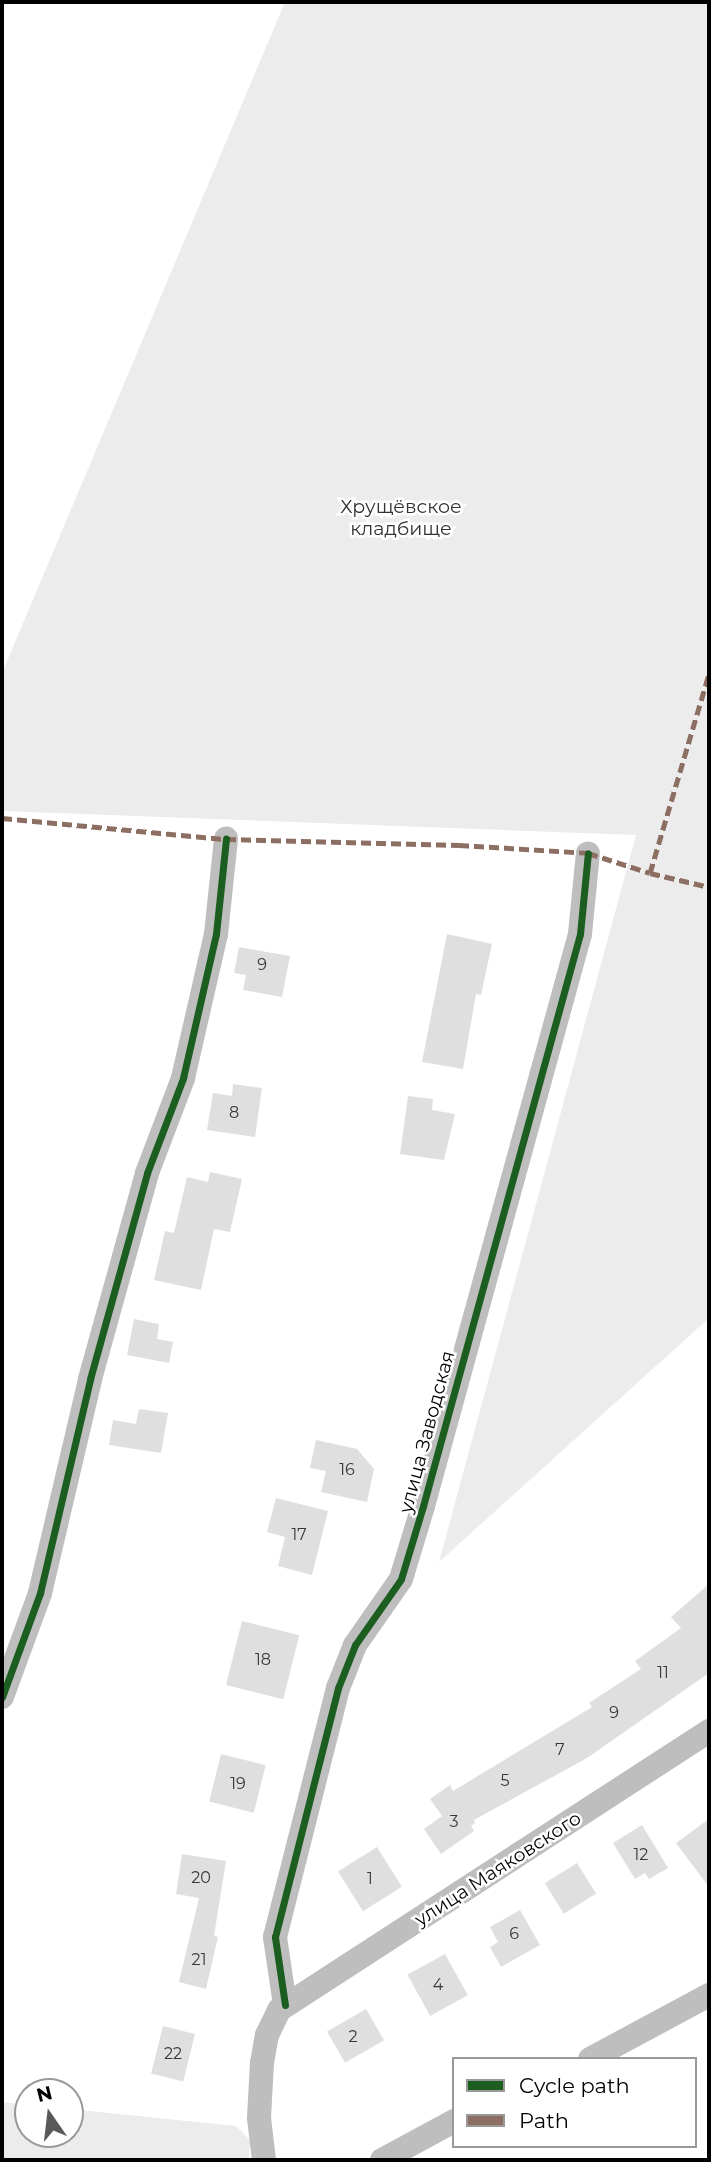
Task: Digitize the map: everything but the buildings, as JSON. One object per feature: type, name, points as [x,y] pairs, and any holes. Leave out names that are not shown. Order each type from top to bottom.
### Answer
[{"type":"street","points":[[2,1696],[40,1593],[90,1379],[148,1173],[183,1077],[216,934],[226,839]]},
{"type":"street","name":"улица Заводская","points":[[285,2005],[275,1937],[338,1688],[355,1645],[401,1579],[423,1506],[580,934],[588,853]]},
{"type":"street","name":"улица Маяковского","points":[[285,2005],[709,1731]]},
{"type":"street","points":[[594,2057],[709,1995]]},
{"type":"street","points":[[264,2160],[259,2118],[262,2063],[270,2026],[285,2005]]},
{"type":"street","points":[[382,2160],[452,2122]]},
{"type":"green space","name":"Хрущёвское кладбище","points":[[285,2],[709,2],[709,1318],[439,1562],[636,835],[2,811],[2,673]]},
{"type":"green space","points":[[2,2102],[14,2103],[14,2148],[84,2148],[84,2110],[236,2126],[250,2140],[249,2160],[2,2160]]},
{"type":"marked path","points":[[2,818],[226,839],[459,845],[588,853],[650,873],[709,674]]},
{"type":"marked path","points":[[650,873],[709,887]]},
{"type":"cycle path","points":[[2,1697],[40,1593],[90,1379],[147,1173],[183,1078],[216,934],[226,839]]},
{"type":"cycle path","points":[[285,2005],[275,1937],[338,1688],[355,1645],[401,1579],[423,1506],[580,934],[588,853]]}]
